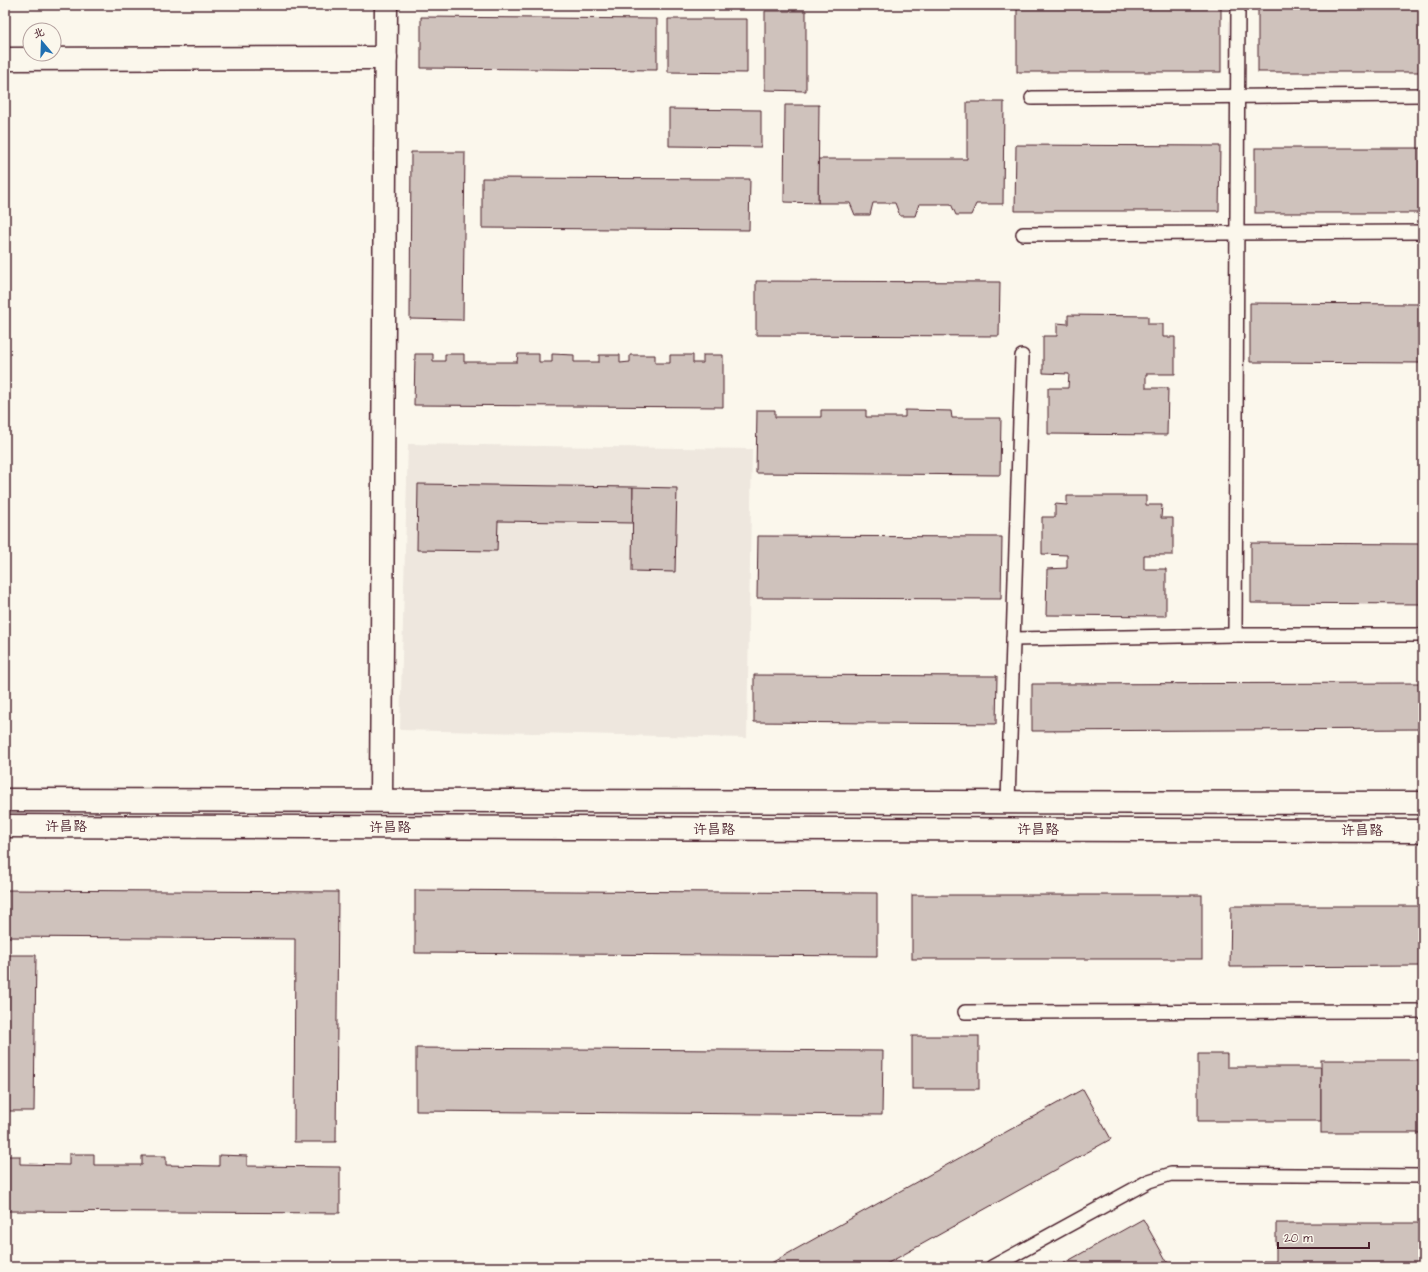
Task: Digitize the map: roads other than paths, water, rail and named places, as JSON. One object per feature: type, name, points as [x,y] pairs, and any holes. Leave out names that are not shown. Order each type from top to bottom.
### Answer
[{"type":"street","points":[[381,800],[386,5]]},
{"type":"street","points":[[5,59],[386,58]]},
{"type":"street","name":"许昌路","points":[[5,800],[1423,803]]},
{"type":"street","name":"许昌路","points":[[5,826],[1423,831]]},
{"type":"lane","points":[[1235,635],[1238,5]]},
{"type":"lane","points":[[1032,98],[1423,95]]},
{"type":"lane","points":[[1024,234],[1423,232]]},
{"type":"lane","points":[[1008,802],[1022,356]]},
{"type":"lane","points":[[1013,639],[1235,635],[1423,636]]},
{"type":"lane","points":[[965,1012],[1423,1011]]},
{"type":"lane","points":[[992,1267],[1149,1181],[1171,1174],[1423,1176]]}]
